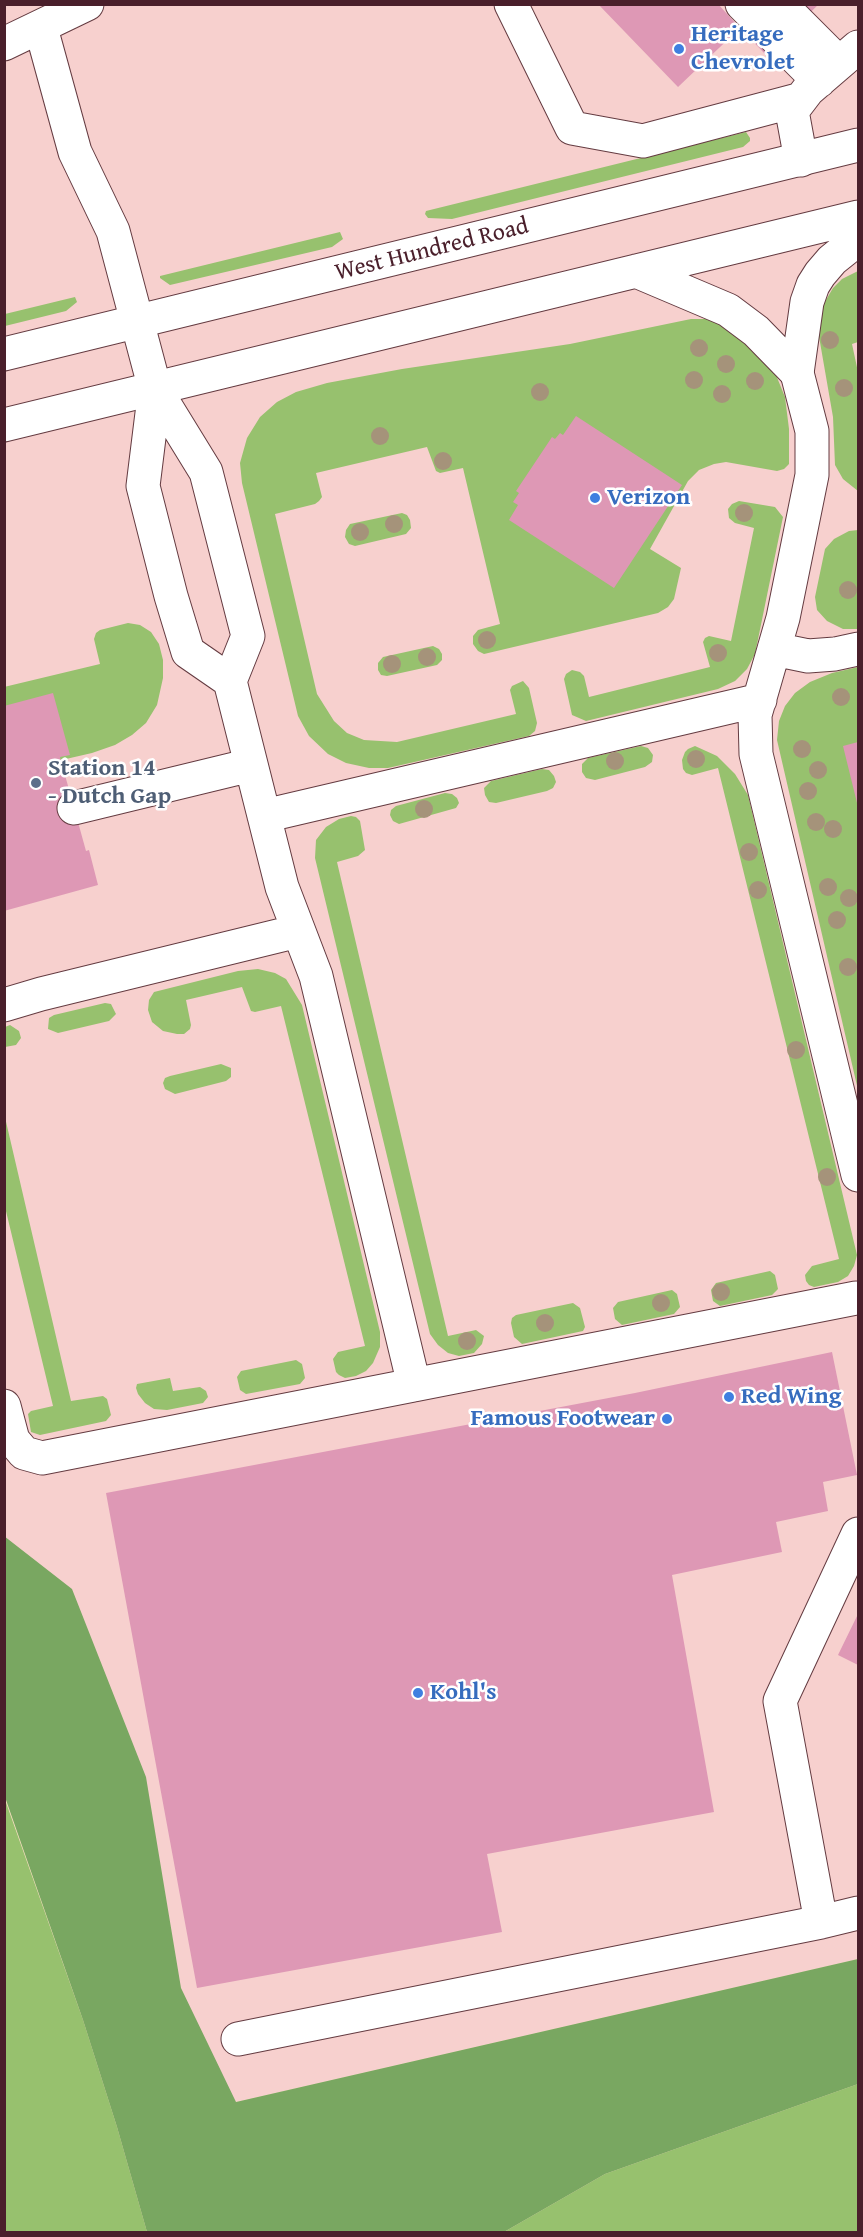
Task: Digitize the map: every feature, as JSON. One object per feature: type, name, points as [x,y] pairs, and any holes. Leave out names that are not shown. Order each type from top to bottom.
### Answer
[{"type":"main road","points":[[4,44],[87,4]]},
{"type":"main road","points":[[511,4],[572,129],[643,141],[829,73]]},
{"type":"main road","points":[[742,4],[829,73]]},
{"type":"main road","points":[[780,4],[829,73]]},
{"type":"main road","points":[[41,28],[75,152],[112,231],[155,389],[206,472],[248,636],[230,681],[282,887],[316,976],[414,1385]]},
{"type":"main road","points":[[801,160],[792,111],[829,73]]},
{"type":"main road","name":"West Hundred Road","points":[[4,354],[858,145]]},
{"type":"main road","points":[[4,425],[858,217]]},
{"type":"main road","points":[[858,239],[832,260],[820,274],[807,302],[797,373],[812,431],[812,476],[783,618],[755,715],[756,754],[858,1175]]},
{"type":"main road","points":[[636,271],[728,310],[756,331],[797,373]]},
{"type":"main road","points":[[155,389],[143,486],[168,585],[188,652],[230,681]]},
{"type":"main road","points":[[774,649],[808,656],[858,649]]},
{"type":"main road","points":[[264,816],[760,700]]},
{"type":"main road","points":[[74,808],[251,765]]},
{"type":"main road","points":[[4,1005],[298,931]]},
{"type":"main road","points":[[4,1406],[13,1440],[24,1453],[42,1458],[856,1298]]},
{"type":"main road","points":[[821,1922],[780,1701],[858,1534]]},
{"type":"main road","points":[[238,2039],[858,1913]]},
{"type":"shaded area","points":[[4,5],[858,5],[858,1959],[236,2102],[4,1797]]},
{"type":"green space","points":[[746,132],[750,141],[743,147],[452,219],[428,218],[425,214],[426,211]]},
{"type":"green space","points":[[340,232],[343,239],[332,247],[170,285],[160,278],[160,276]]},
{"type":"green space","points":[[858,271],[858,342],[852,344],[858,372],[858,491],[843,479],[835,465],[833,417],[817,325],[823,305],[833,288],[842,279]]},
{"type":"green space","points":[[75,297],[77,302],[66,311],[5,326],[5,314]]},
{"type":"green space","points":[[691,319],[706,319],[721,324],[748,341],[776,375],[785,397],[789,429],[789,464],[777,471],[726,462],[714,464],[699,470],[688,481],[650,549],[681,568],[674,599],[668,607],[658,613],[484,654],[478,651],[473,644],[473,636],[478,630],[500,624],[463,468],[440,473],[436,471],[427,447],[316,473],[322,497],[319,501],[275,514],[317,694],[334,721],[347,733],[364,740],[397,742],[516,714],[510,690],[512,686],[523,681],[529,688],[537,723],[535,731],[529,736],[388,768],[369,768],[346,763],[328,754],[309,736],[298,716],[242,483],[240,463],[247,438],[260,417],[277,402],[296,392],[327,383],[402,369],[570,344]]},
{"type":"green space","points":[[739,501],[775,507],[783,517],[755,654],[747,669],[735,681],[718,689],[586,721],[572,715],[564,679],[566,674],[572,670],[584,676],[589,697],[710,667],[703,642],[705,638],[709,636],[731,641],[754,528],[735,523],[729,518],[728,509]]},
{"type":"green space","points":[[402,513],[410,520],[411,528],[406,534],[355,546],[349,544],[345,537],[350,524]]},
{"type":"green space","points":[[858,530],[858,629],[843,629],[827,621],[817,610],[815,597],[825,549],[834,539],[849,531]]},
{"type":"green space","points":[[128,623],[140,625],[151,632],[159,644],[163,660],[163,678],[157,705],[146,723],[115,745],[92,753],[5,773],[4,687],[100,664],[94,639],[96,633]]},
{"type":"green space","points":[[433,646],[442,654],[442,660],[437,665],[387,676],[381,675],[378,670],[378,663],[383,657]]},
{"type":"green space","points":[[858,667],[858,1090],[777,740],[779,721],[785,706],[795,693],[810,682],[832,673]]},
{"type":"green space","points":[[641,746],[648,748],[653,755],[652,762],[645,767],[595,780],[586,778],[582,772],[582,764],[588,758]]},
{"type":"green space","points":[[695,746],[717,756],[735,774],[748,795],[857,1255],[848,1276],[838,1282],[814,1287],[806,1281],[805,1275],[812,1266],[839,1259],[718,768],[692,775],[683,769],[682,760],[685,752]]},
{"type":"green space","points":[[542,769],[549,770],[556,782],[553,788],[547,791],[496,803],[489,802],[485,795],[484,788],[491,781]]},
{"type":"green space","points":[[445,793],[457,798],[459,803],[456,808],[399,824],[393,821],[390,815],[391,810],[396,806]]},
{"type":"green space","points":[[351,816],[360,821],[365,850],[358,856],[337,862],[448,1336],[476,1330],[484,1336],[482,1344],[474,1353],[459,1356],[448,1353],[430,1334],[315,858],[316,840],[326,827],[339,819]]},
{"type":"green space","points":[[258,969],[275,973],[286,979],[302,1005],[380,1332],[380,1347],[373,1363],[366,1371],[356,1376],[345,1378],[339,1375],[333,1359],[338,1352],[365,1346],[281,1006],[251,1011],[242,987],[186,1000],[191,1025],[184,1034],[163,1031],[152,1022],[148,1010],[149,1000],[154,992],[238,971]]},
{"type":"green space","points":[[105,1003],[111,1004],[116,1014],[109,1021],[58,1033],[48,1029],[49,1018],[54,1015]]},
{"type":"green space","points":[[10,1025],[19,1031],[21,1038],[16,1045],[5,1047],[5,1027]]},
{"type":"green space","points":[[221,1064],[231,1068],[231,1077],[226,1081],[175,1094],[165,1089],[163,1083],[165,1078]]},
{"type":"green space","points":[[4,1113],[71,1401],[103,1396],[107,1399],[111,1415],[106,1421],[40,1435],[31,1432],[28,1414],[31,1411],[53,1406],[5,1207]]},
{"type":"green space","points":[[770,1271],[775,1275],[778,1289],[772,1295],[720,1306],[713,1301],[711,1290],[716,1283]]},
{"type":"green space","points":[[672,1290],[677,1294],[680,1307],[674,1314],[622,1325],[615,1319],[613,1308],[618,1302]]},
{"type":"green space","points":[[573,1303],[580,1308],[585,1327],[583,1331],[522,1344],[514,1337],[511,1323],[512,1318],[516,1315]]},
{"type":"green space","points":[[296,1360],[302,1364],[305,1378],[300,1384],[246,1394],[240,1390],[237,1377],[241,1371]]},
{"type":"green space","points":[[170,1378],[173,1391],[200,1387],[206,1391],[208,1397],[203,1403],[167,1410],[154,1409],[138,1394],[137,1384]]},
{"type":"green space","points":[[4,1536],[72,1589],[146,1777],[181,1988],[236,2102],[858,1959],[858,2084],[605,2174],[504,2232],[147,2232],[83,2020],[5,1797]]},
{"type":"green space","points":[[4,1797],[83,2020],[147,2232],[5,2232]]},
{"type":"green space","points":[[858,2084],[858,2232],[504,2232],[605,2174]]},
{"type":"building","name":"Heritage Chevrolet","points":[[598,4],[718,4],[738,26],[761,4],[819,4],[766,55],[740,28],[678,87]]},
{"type":"building","name":"Verizon","points":[[576,416],[682,485],[614,588],[509,520],[518,505],[513,502],[519,493],[516,491],[552,437],[555,439],[560,433],[563,435]]},
{"type":"building","name":"Station 14 - Dutch Gap","points":[[53,693],[70,755],[60,757],[86,851],[89,850],[98,885],[4,911],[4,706]]},
{"type":"building","points":[[858,742],[858,807],[843,746]]},
{"type":"building","name":"Kohl's","points":[[832,1352],[857,1475],[823,1482],[828,1511],[776,1522],[782,1552],[672,1575],[714,1812],[487,1854],[502,1932],[197,1988],[106,1493],[635,1393]]},
{"type":"building","points":[[858,1614],[858,1665],[838,1655]]},
{"type":"place","name":"Heritage Chevrolet","points":[[679,49]]},
{"type":"place","name":"Verizon","points":[[595,498]]},
{"type":"place","name":"Station 14 - Dutch Gap","points":[[36,783]]},
{"type":"place","name":"Red Wing","points":[[729,1397]]},
{"type":"place","name":"Famous Footwear","points":[[667,1419]]},
{"type":"place","name":"Kohl's","points":[[418,1693]]}]
